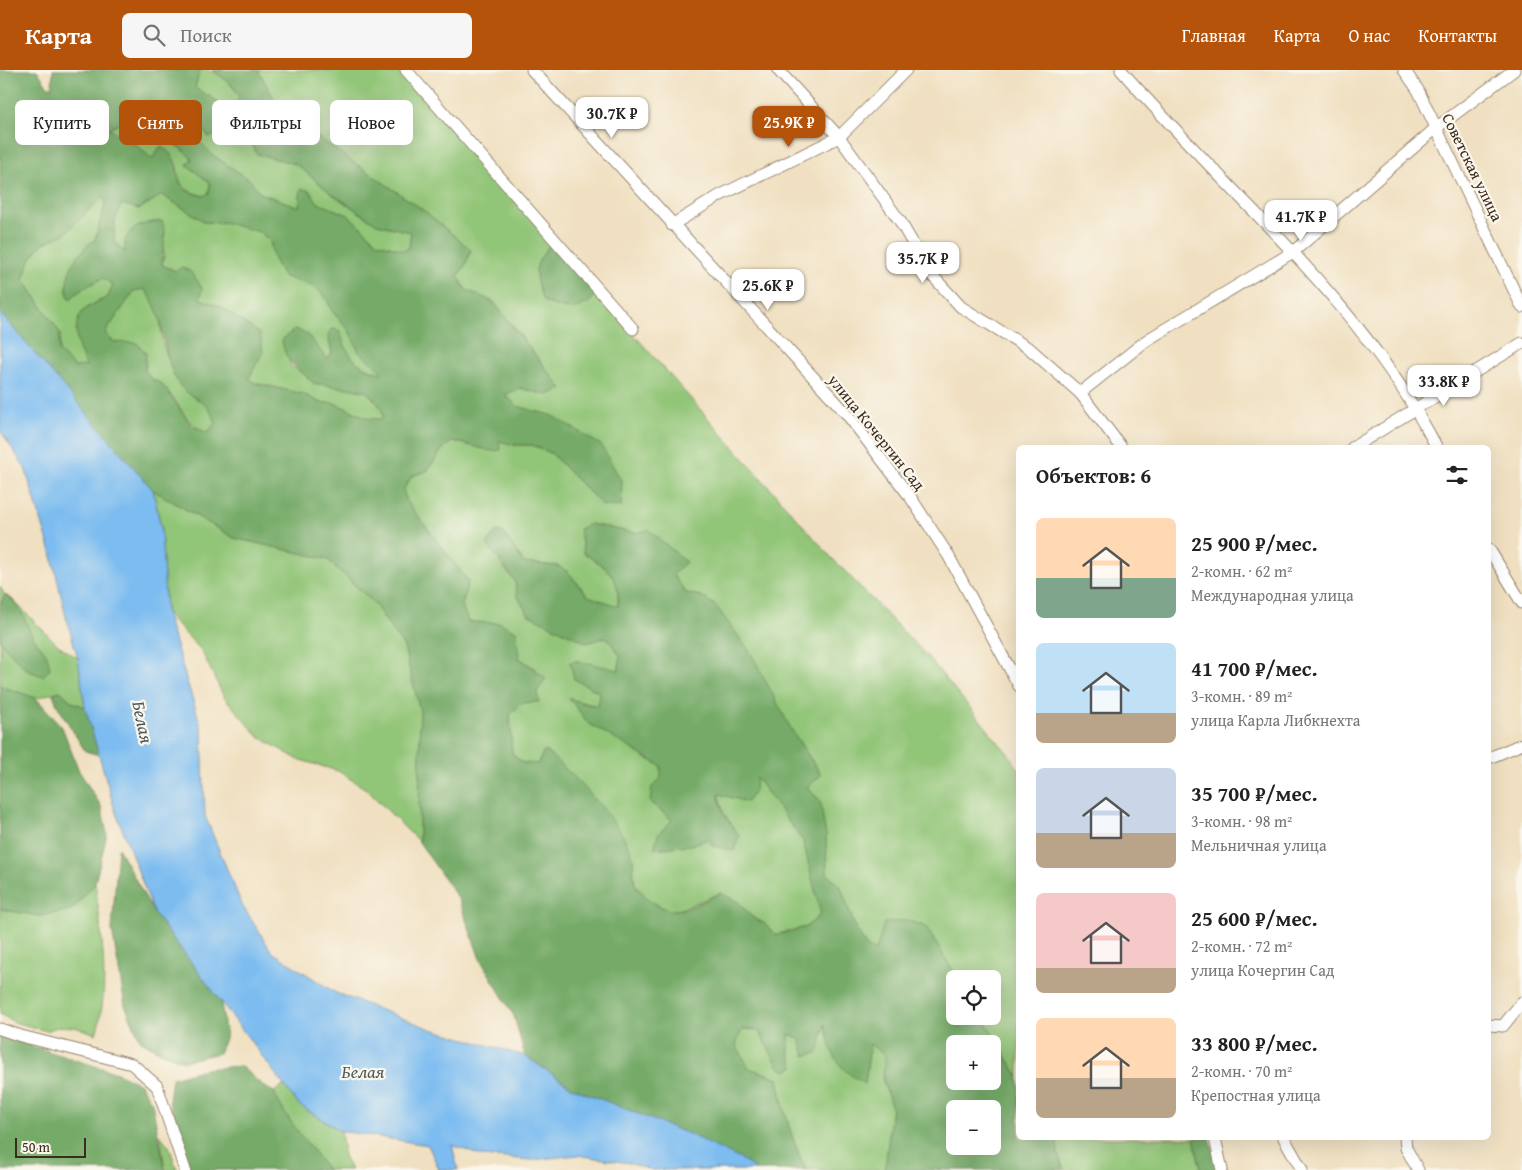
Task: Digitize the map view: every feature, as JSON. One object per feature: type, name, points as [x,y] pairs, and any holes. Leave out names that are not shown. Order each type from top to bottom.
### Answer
[{"type":"street","points":[[406,70],[633,329]]},
{"type":"street","name":"улица Кочергин Сад","points":[[532,70],[672,226],[846,413],[911,498],[948,555],[1016,680]]},
{"type":"street","points":[[778,70],[839,137],[900,221],[929,272],[961,307],[1030,349],[1080,393],[1120,445]]},
{"type":"street","points":[[672,226],[719,196],[839,137],[906,70]]},
{"type":"street","points":[[1121,70],[1151,105],[1293,252],[1358,328],[1417,409],[1435,445]]},
{"type":"street","name":"Советская улица","points":[[1404,70],[1418,90],[1522,308]]},
{"type":"street","points":[[1080,393],[1147,340],[1293,252],[1436,128],[1514,70]]},
{"type":"street","points":[[1357,445],[1522,343]]},
{"type":"street","points":[[1491,552],[1522,603]]},
{"type":"street","points":[[1491,757],[1522,744]]},
{"type":"street","points":[[1491,1025],[1503,1026],[1522,1002]]},
{"type":"street","points":[[0,1029],[132,1064],[157,1086],[185,1170]]},
{"type":"street","points":[[1215,1140],[1222,1170]]},
{"type":"street","points":[[1285,1140],[1302,1170]]},
{"type":"street","points":[[1405,1140],[1406,1148],[1418,1170]]},
{"type":"green space","points":[[0,70],[37,70],[48,87],[52,87],[53,70],[200,70],[195,88],[216,100],[212,100],[212,136],[209,137],[202,130],[202,100],[119,100],[119,124],[109,129],[119,135],[119,145],[136,145],[152,159],[160,147],[167,151],[174,160],[181,184],[185,189],[203,196],[209,193],[210,183],[187,165],[192,159],[176,145],[202,144],[214,156],[250,180],[260,193],[299,207],[301,189],[309,190],[318,203],[348,215],[378,243],[404,250],[409,248],[411,232],[377,224],[332,194],[296,164],[257,154],[252,145],[320,145],[320,139],[426,212],[471,250],[465,266],[458,276],[465,289],[493,302],[562,389],[547,395],[520,388],[505,395],[517,406],[553,416],[601,445],[622,482],[621,507],[603,506],[551,453],[532,445],[514,445],[499,441],[501,450],[491,451],[453,441],[444,447],[427,471],[412,476],[403,490],[407,502],[468,581],[462,605],[468,622],[501,623],[517,632],[519,658],[546,678],[537,692],[539,702],[522,703],[510,715],[512,754],[523,763],[538,764],[544,750],[581,783],[606,812],[626,841],[632,854],[633,877],[637,888],[644,896],[658,905],[673,910],[687,908],[721,893],[738,902],[752,917],[765,924],[776,935],[806,927],[821,915],[803,841],[756,777],[755,791],[747,802],[718,794],[724,814],[739,835],[734,851],[713,846],[708,839],[691,845],[654,849],[658,834],[672,820],[650,802],[652,787],[661,778],[661,766],[588,723],[569,698],[585,704],[598,706],[599,692],[574,679],[570,662],[574,661],[619,670],[620,655],[606,637],[587,643],[529,615],[517,596],[515,581],[487,544],[496,531],[504,533],[524,563],[557,566],[568,572],[588,596],[618,606],[615,580],[606,569],[584,553],[579,529],[590,524],[634,533],[649,530],[686,562],[673,575],[686,593],[701,596],[716,606],[751,653],[791,729],[821,775],[807,788],[820,800],[826,835],[827,874],[840,885],[855,927],[867,948],[876,950],[884,923],[908,920],[926,927],[952,970],[946,970],[946,1025],[987,1025],[993,1035],[946,1035],[946,1090],[1001,1090],[1001,1048],[1016,1072],[1016,1140],[1058,1140],[1058,1154],[1064,1170],[885,1170],[892,1108],[883,1081],[884,1055],[870,1044],[865,1084],[847,1072],[836,1060],[825,1024],[818,1053],[805,1056],[800,1039],[789,1034],[789,1052],[794,1067],[786,1071],[779,1067],[758,1030],[742,1029],[736,1045],[749,1068],[778,1078],[796,1148],[806,1170],[756,1170],[744,1161],[691,1135],[573,1088],[525,1056],[514,1016],[480,959],[459,900],[419,842],[420,711],[404,647],[374,603],[327,559],[234,538],[153,490],[0,313]],"holes":[[[162,195],[205,222],[226,223],[260,232],[270,241],[273,257],[283,276],[315,287],[327,299],[332,311],[349,330],[359,352],[380,369],[381,373],[364,367],[353,358],[345,346],[339,330],[331,329],[328,335],[332,353],[327,359],[307,334],[295,329],[282,340],[286,355],[293,365],[313,383],[365,391],[380,407],[383,419],[370,419],[334,403],[321,403],[303,394],[255,383],[249,378],[263,352],[260,334],[220,306],[200,299],[202,288],[191,272],[182,267],[176,271],[162,265],[165,232],[162,221],[140,225],[131,231],[125,241],[125,253],[114,241],[115,221],[121,204],[139,209]],[[102,197],[106,201],[95,240],[82,251],[72,266],[67,282],[67,291],[70,299],[82,289],[103,278],[113,285],[108,297],[81,313],[76,328],[76,336],[80,352],[87,366],[74,367],[59,351],[60,333],[23,279],[31,258],[42,244],[65,234]],[[144,289],[151,299],[160,321],[167,356],[176,379],[185,391],[207,407],[216,423],[207,433],[191,425],[162,384],[151,379],[145,371],[146,353],[137,343],[114,342],[105,333],[134,291]]]},
{"type":"green space","points":[[200,70],[213,72],[223,77],[240,96],[239,100],[212,101],[194,88]]},
{"type":"green space","points":[[212,70],[258,70],[275,100],[238,100],[239,96],[231,84]]},
{"type":"green space","points":[[258,70],[400,70],[552,242],[541,258],[536,270],[537,282],[543,301],[588,304],[597,293],[831,557],[926,655],[1010,756],[1016,765],[1016,1072],[1001,1048],[1001,1035],[993,1035],[987,1025],[1001,1025],[1001,970],[952,970],[926,927],[876,950],[867,948],[855,927],[840,885],[827,874],[826,835],[806,788],[821,774],[701,596],[686,593],[673,575],[686,562],[649,530],[634,533],[590,524],[584,553],[604,566],[618,584],[618,607],[588,596],[568,572],[557,566],[524,563],[504,533],[500,564],[515,581],[517,596],[606,636],[620,655],[619,670],[601,668],[576,660],[574,679],[599,692],[598,706],[570,699],[640,755],[661,766],[662,778],[652,787],[663,812],[672,820],[658,834],[675,846],[691,845],[709,838],[739,835],[724,814],[718,793],[747,802],[756,776],[803,841],[821,914],[806,927],[775,935],[765,924],[752,917],[738,902],[721,893],[678,910],[667,910],[649,900],[635,884],[632,854],[544,750],[538,764],[523,763],[512,754],[510,715],[537,692],[536,669],[519,658],[501,623],[468,622],[462,606],[468,581],[407,502],[403,490],[412,476],[427,471],[444,447],[453,441],[470,445],[498,440],[514,445],[532,445],[551,453],[603,506],[553,416],[517,406],[504,394],[520,388],[547,395],[562,389],[494,302],[465,289],[458,276],[465,266],[471,250],[426,212],[320,139],[320,100],[275,100]]},
{"type":"green space","points":[[119,124],[119,135],[109,129]]},
{"type":"green space","points":[[202,131],[212,132],[212,145],[252,145],[258,154],[296,164],[332,194],[377,224],[411,232],[409,248],[404,250],[378,243],[348,215],[318,203],[309,190],[301,189],[299,207],[260,193],[250,180],[214,156],[202,144]]},
{"type":"green space","points":[[136,145],[176,145],[181,148],[192,159],[187,165],[210,183],[209,193],[204,196],[186,189],[180,182],[177,164],[160,147],[152,159]]},
{"type":"green space","points":[[162,195],[205,222],[226,223],[260,232],[270,241],[273,257],[283,276],[315,287],[327,299],[332,311],[349,330],[359,352],[381,369],[381,374],[353,359],[346,348],[339,330],[331,329],[328,335],[332,354],[327,359],[307,334],[295,329],[282,340],[291,366],[306,375],[313,383],[365,391],[380,407],[383,419],[370,419],[334,403],[321,403],[303,394],[255,383],[249,378],[263,352],[220,306],[200,299],[176,271],[162,265],[165,254],[125,241],[125,254],[114,241],[115,221],[121,203],[139,209]]},
{"type":"green space","points":[[102,197],[106,201],[95,240],[85,246],[66,290],[70,299],[82,289],[103,278],[113,285],[108,297],[85,308],[87,366],[74,367],[59,351],[60,333],[23,279],[31,258],[42,244],[65,234]]},
{"type":"green space","points":[[552,242],[597,293],[584,305],[572,309],[559,307],[543,301],[537,282],[536,270],[541,258]]},
{"type":"green space","points":[[144,289],[156,306],[159,314],[163,344],[176,374],[186,390],[205,404],[213,416],[216,423],[206,433],[186,417],[163,386],[147,374],[145,371],[146,363],[114,342],[105,333],[134,291]]},
{"type":"green space","points":[[153,490],[234,538],[327,559],[374,603],[404,647],[420,711],[419,842],[366,789],[338,771],[297,759],[259,737],[224,697],[201,650],[166,613],[161,528]]},
{"type":"green space","points":[[0,587],[5,595],[12,599],[58,645],[78,658],[85,707],[72,702],[60,691],[36,698],[0,686]]},
{"type":"green space","points":[[5,595],[16,604],[34,638],[46,654],[50,669],[43,676],[28,671],[0,642],[0,605]]},
{"type":"green space","points":[[0,686],[36,698],[62,727],[79,771],[101,806],[107,834],[95,883],[72,910],[39,916],[0,909]]},
{"type":"green space","points":[[60,691],[72,702],[85,707],[99,755],[85,751],[57,705],[53,694]]},
{"type":"green space","points":[[118,848],[154,913],[221,1002],[226,1037],[219,1053],[184,1061],[162,1053],[140,1040],[125,1005],[112,930]]},
{"type":"green space","points":[[95,883],[102,940],[104,978],[101,1016],[96,1034],[66,1026],[47,1031],[14,1022],[0,1014],[0,909],[39,916],[72,910]]},
{"type":"green space","points":[[825,1023],[865,1084],[870,1043],[884,1055],[883,1081],[892,1107],[885,1170],[806,1170],[796,1148],[789,1125],[778,1078],[749,1068],[736,1045],[742,1029],[758,1030],[794,1067],[789,1052],[789,1034],[800,1039]]},
{"type":"green space","points":[[0,1036],[117,1073],[140,1084],[152,1103],[165,1170],[0,1170]]},
{"type":"green space","points":[[240,1066],[274,1092],[291,1122],[327,1170],[190,1170],[169,1101],[172,1078],[204,1069]]},
{"type":"green space","points":[[284,1085],[299,1105],[341,1131],[344,1156],[351,1170],[327,1170],[291,1122],[279,1102],[274,1092]]},
{"type":"green space","points":[[160,1135],[169,1146],[177,1170],[165,1170]]},
{"type":"green space","points":[[1057,1140],[1194,1140],[1201,1170],[1064,1170],[1058,1154]]},
{"type":"green space","points":[[1194,1140],[1210,1140],[1218,1170],[1201,1170]]},
{"type":"water","name":"Белая","points":[[0,313],[153,490],[161,528],[166,613],[202,730],[205,816],[242,905],[272,952],[336,993],[431,1029],[525,1056],[573,1088],[691,1135],[744,1161],[756,1170],[651,1170],[629,1163],[577,1155],[532,1160],[481,1156],[452,1145],[458,1170],[437,1170],[439,1169],[428,1145],[341,1131],[299,1105],[154,913],[115,810],[85,707],[78,658],[66,617],[51,552],[25,468],[0,430]]}]
